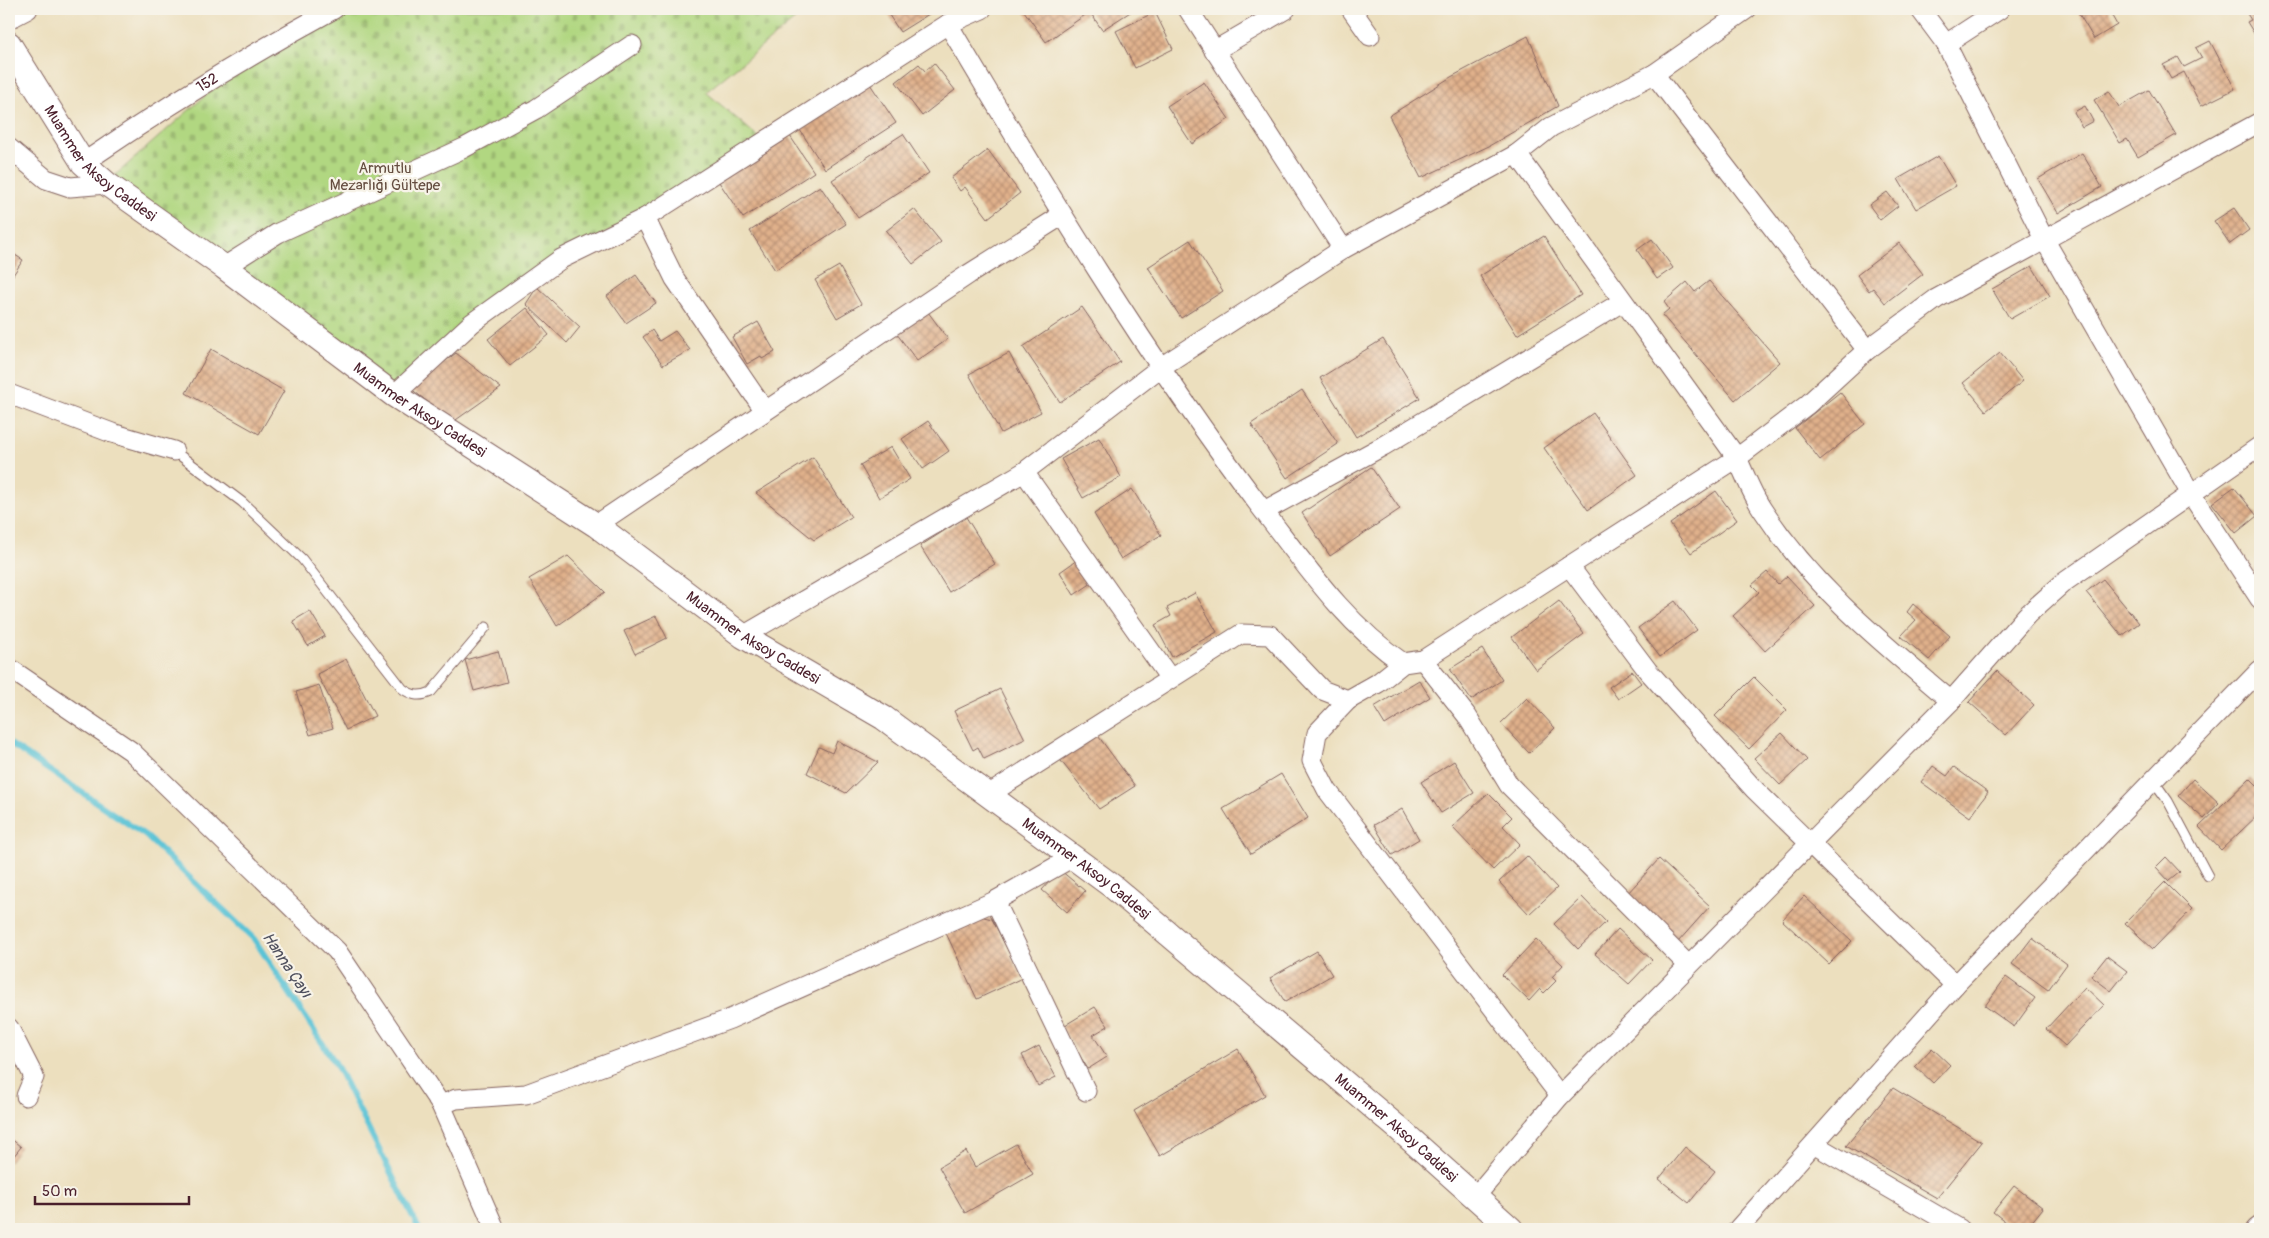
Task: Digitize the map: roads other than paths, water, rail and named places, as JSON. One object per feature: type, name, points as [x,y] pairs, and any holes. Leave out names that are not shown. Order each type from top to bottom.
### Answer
[{"type":"street","points":[[9,19],[28,9]]},
{"type":"street","name":"152","points":[[83,163],[175,100],[255,52],[334,9]]},
{"type":"street","points":[[394,395],[472,323],[561,259],[645,218],[948,24],[982,9]]},
{"type":"street","points":[[1188,9],[1343,249]]},
{"type":"street","points":[[1214,51],[1286,9]]},
{"type":"street","points":[[1351,9],[1370,36]]},
{"type":"street","points":[[743,636],[1024,472],[1161,368],[1343,249],[1517,154],[1551,127],[1654,74],[1747,9]]},
{"type":"street","points":[[1920,9],[1946,44],[2044,239],[2191,494],[2260,599]]},
{"type":"street","points":[[1946,44],[2000,9]]},
{"type":"street","points":[[948,24],[1061,216],[1202,429],[1298,557],[1346,613],[1385,652],[1403,663]]},
{"type":"street","name":"Muammer Aksoy Caddesi","points":[[9,44],[83,163],[108,184],[224,267],[394,395],[596,525],[743,636],[884,718],[1073,857],[1119,892],[1398,1128],[1511,1229]]},
{"type":"street","points":[[224,267],[278,233],[464,148],[536,109],[632,45]]},
{"type":"street","points":[[1654,74],[1867,350]]},
{"type":"street","points":[[1560,1096],[1327,790],[1312,761],[1317,733],[1348,700],[1378,683],[1403,663],[1423,660],[1737,458],[1807,405],[1867,350],[1936,299],[2260,122]]},
{"type":"street","points":[[9,148],[46,179],[70,187],[108,184]]},
{"type":"street","points":[[1517,154],[1622,302],[1737,458],[1762,508],[1799,560],[1850,616],[1950,701]]},
{"type":"street","points":[[596,525],[969,274],[1061,216]]},
{"type":"street","points":[[645,218],[675,279],[764,411]]},
{"type":"street","points":[[1264,511],[1383,446],[1622,302]]},
{"type":"street","points":[[9,394],[112,433],[174,451]]},
{"type":"street","points":[[1475,1197],[1560,1096],[1810,845],[1950,701],[2027,615],[2063,583],[2260,446]]},
{"type":"street","points":[[1024,472],[1170,678]]},
{"type":"street","points":[[1569,566],[1648,671],[1754,789],[1955,985]]},
{"type":"street","points":[[988,795],[1241,634],[1270,635],[1322,690],[1348,700]]},
{"type":"street","points":[[1423,660],[1467,716],[1509,785],[1688,966]]},
{"type":"street","points":[[9,668],[131,751],[337,951],[441,1105],[495,1229]]},
{"type":"street","points":[[1738,1229],[1815,1145],[1955,985],[2260,670]]},
{"type":"street","points":[[441,1105],[456,1099],[526,1094],[730,1019],[995,902],[1073,857]]},
{"type":"street","points":[[995,902],[1086,1091]]},
{"type":"street","points":[[9,1028],[34,1077],[26,1096]]},
{"type":"street","points":[[1815,1145],[1960,1229]]},
{"type":"street","points":[[2256,1229],[2260,1226]]},
{"type":"lane","points":[[174,451],[242,502],[302,558],[352,626],[409,694],[424,695],[431,692],[486,627]]},
{"type":"lane","points":[[2153,780],[2168,801],[2208,876]]},
{"type":"waterway","name":"Hanna Çayı","points":[[9,743],[146,836],[254,939],[336,1064],[419,1229]]},
{"type":"park label","name":"Armutlu Mezarlığı Gültepe","points":[[385,176]]}]
